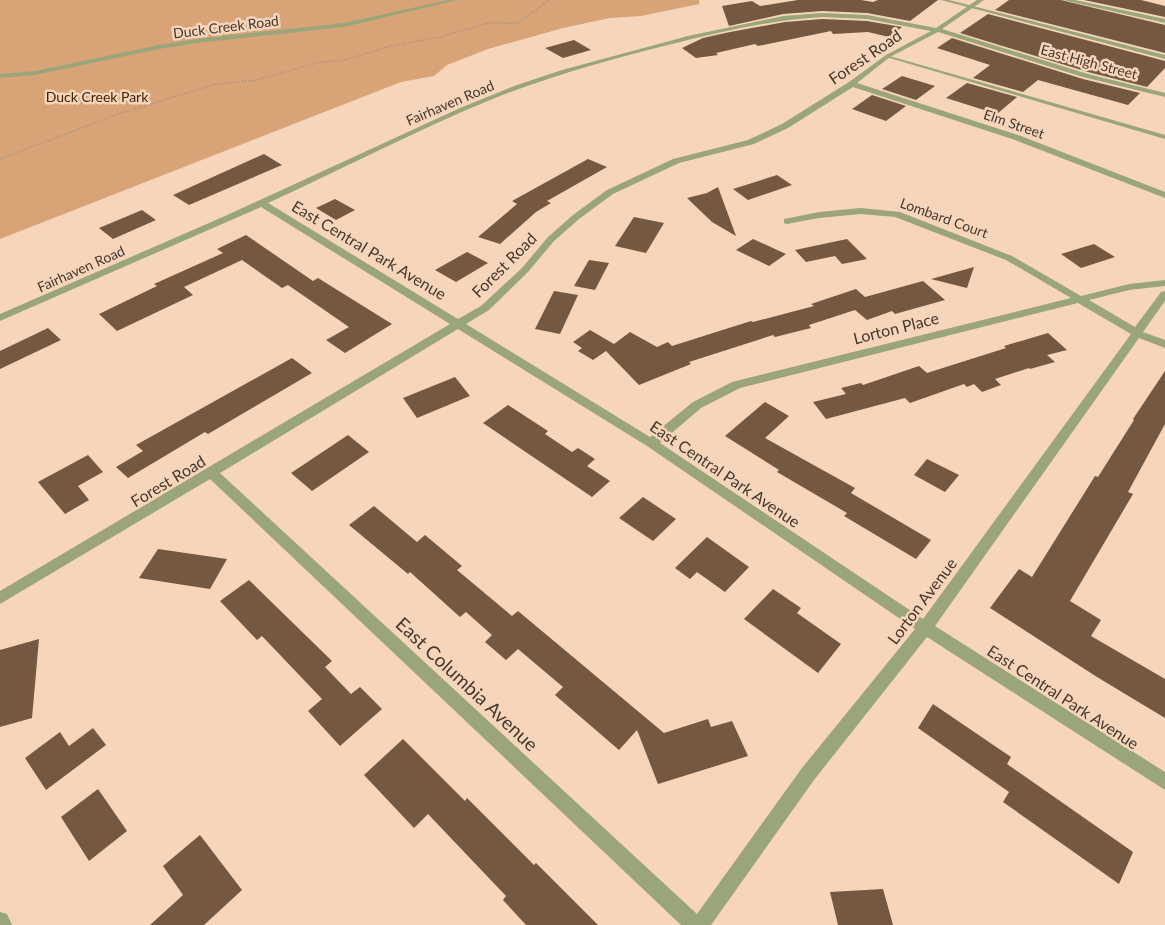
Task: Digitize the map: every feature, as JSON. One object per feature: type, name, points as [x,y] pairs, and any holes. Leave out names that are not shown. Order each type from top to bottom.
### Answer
[{"type":"street","name":"Forest Road","points":[[0,598],[485,308],[525,270],[551,239],[576,217],[610,192],[676,161],[727,150],[767,135],[804,116],[852,84],[888,56],[937,30],[981,0]]},
{"type":"street","points":[[1068,1],[1165,21]]},
{"type":"street","points":[[1068,1],[1165,27]]},
{"type":"street","name":"Fairhaven Road","points":[[0,318],[261,204],[496,96],[614,56],[728,28],[788,17],[819,14],[890,20],[937,30]]},
{"type":"street","name":"East High Street","points":[[937,30],[1039,61],[1165,95]]},
{"type":"street","name":"East High Street","points":[[1007,50],[1047,57],[1165,90]]},
{"type":"street","name":"Elm Street","points":[[852,84],[1018,138],[1165,195]]},
{"type":"street","name":"East Central Park Avenue","points":[[261,204],[651,443],[925,628],[1165,782]]},
{"type":"street","name":"Lombard Court","points":[[787,221],[819,215],[861,211],[897,214],[1009,258],[1137,333],[1165,344]]},
{"type":"street","name":"Lorton Place","points":[[651,443],[697,405],[736,385],[1129,287],[1165,283]]},
{"type":"street","name":"Lorton Avenue","points":[[700,925],[808,774],[925,628],[1165,294]]},
{"type":"street","name":"East Columbia Avenue","points":[[211,472],[695,925]]},
{"type":"street","points":[[0,920],[3,925]]},
{"type":"lane","name":"Duck Creek Road","points":[[0,76],[35,73],[187,42],[344,25],[455,0]]},
{"type":"lane","points":[[943,0],[1165,57]]},
{"type":"lane","points":[[888,56],[1165,137]]},
{"type":"path","points":[[0,159],[121,113],[216,84],[257,80],[316,63],[346,60],[390,46],[440,37],[488,23],[518,24],[549,0]]},
{"type":"green space","name":"Duck Creek Park","points":[[0,0],[699,0],[699,4],[641,16],[610,18],[563,28],[488,49],[447,65],[434,76],[401,82],[0,239]]},
{"type":"building","points":[[798,0],[861,0],[873,2],[878,0],[938,0],[910,21],[867,13],[822,11],[783,14],[729,26],[722,6],[752,1],[760,6]]},
{"type":"building","points":[[1009,0],[1061,0],[1165,25],[1165,53],[995,10]]},
{"type":"building","points":[[1084,0],[1141,0],[1165,6],[1165,17]]},
{"type":"building","points":[[988,14],[1165,61],[1165,68],[1147,87],[1088,72],[960,33]]},
{"type":"building","points":[[822,19],[867,21],[902,27],[889,37],[868,32],[833,34],[831,31],[758,46],[755,44],[716,53],[718,55],[696,58],[682,48],[703,38],[730,32],[785,22]]},
{"type":"building","points":[[952,38],[1083,79],[1140,93],[1128,105],[1038,80],[1023,92],[973,78],[990,65],[937,48]]},
{"type":"building","points":[[574,40],[591,50],[563,58],[545,48]]},
{"type":"building","points":[[902,76],[935,86],[916,100],[882,89]]},
{"type":"building","points":[[967,83],[1017,97],[997,114],[946,98]]},
{"type":"building","points":[[872,95],[906,106],[886,121],[852,109]]},
{"type":"building","points":[[264,154],[282,165],[189,205],[173,195]]},
{"type":"building","points":[[588,159],[607,167],[547,201],[551,203],[536,212],[500,244],[478,237],[517,204],[512,201]]},
{"type":"building","points":[[777,175],[792,185],[748,200],[733,189]]},
{"type":"building","points":[[718,187],[736,236],[712,222],[687,198],[707,193]]},
{"type":"building","points":[[335,199],[355,210],[336,220],[316,208]]},
{"type":"building","points":[[142,210],[156,220],[113,239],[99,228]]},
{"type":"building","points":[[634,217],[664,223],[646,253],[615,246]]},
{"type":"building","points":[[246,235],[313,281],[318,278],[392,324],[345,353],[326,340],[349,327],[288,285],[282,288],[242,260],[184,287],[193,295],[117,331],[99,314],[157,286],[154,284],[223,253],[217,249]]},
{"type":"building","points":[[753,239],[786,254],[769,266],[736,250]]},
{"type":"building","points":[[847,239],[867,259],[842,264],[835,256],[806,262],[795,250]]},
{"type":"building","points":[[1094,244],[1115,257],[1081,268],[1061,254]]},
{"type":"building","points":[[467,252],[488,263],[456,282],[435,270]]},
{"type":"building","points":[[589,260],[609,263],[595,290],[574,286]]},
{"type":"building","points":[[974,267],[967,288],[931,279]]},
{"type":"building","points":[[923,281],[945,300],[895,314],[892,311],[867,320],[855,310],[809,325],[811,328],[775,337],[773,335],[689,362],[691,364],[639,385],[606,351],[593,360],[578,351],[582,348],[573,342],[590,330],[614,344],[630,332],[657,347],[668,342],[672,346],[751,321],[814,306],[811,304],[856,289],[865,297]]},
{"type":"building","points":[[554,291],[578,295],[560,334],[535,329]]},
{"type":"building","points":[[48,328],[61,340],[0,369],[0,351]]},
{"type":"building","points":[[1048,333],[1067,350],[1047,355],[1055,362],[995,379],[1001,385],[982,392],[974,384],[967,387],[964,384],[910,403],[905,398],[826,419],[813,402],[846,394],[841,388],[861,383],[863,385],[919,366],[927,373]]},
{"type":"building","points":[[292,358],[312,373],[208,434],[205,432],[128,478],[116,467],[143,451],[136,445]]},
{"type":"building","points":[[1165,371],[1165,424],[1128,492],[1133,494],[1070,601],[1101,620],[1091,636],[1165,679],[1165,718],[990,608],[1019,569],[1032,577],[1095,476],[1098,477]]},
{"type":"building","points":[[455,377],[470,396],[417,418],[403,398]]},
{"type":"building","points":[[765,402],[789,416],[765,438],[855,488],[851,493],[931,540],[916,559],[844,516],[847,513],[777,472],[779,470],[725,436]]},
{"type":"building","points":[[508,405],[548,431],[545,434],[572,452],[578,448],[595,459],[587,466],[610,481],[592,497],[483,423]]},
{"type":"building","points":[[348,435],[369,452],[312,491],[291,473]]},
{"type":"building","points":[[88,455],[103,472],[78,486],[89,500],[65,514],[38,482]]},
{"type":"building","points":[[927,459],[959,475],[945,492],[914,475]]},
{"type":"building","points":[[643,497],[676,519],[653,541],[619,518]]},
{"type":"building","points":[[374,506],[417,542],[425,535],[462,566],[457,570],[512,616],[518,611],[664,733],[708,719],[711,727],[732,721],[748,756],[658,784],[637,730],[619,750],[555,695],[563,687],[518,649],[506,660],[485,642],[492,635],[466,612],[460,617],[410,572],[408,574],[349,525]]},
{"type":"building","points":[[707,537],[749,567],[725,592],[697,572],[690,579],[675,568]]},
{"type":"building","points":[[158,549],[227,559],[210,589],[139,578]]},
{"type":"building","points":[[249,580],[332,661],[325,667],[351,694],[360,687],[382,709],[340,746],[308,711],[322,699],[262,636],[257,640],[220,601]]},
{"type":"building","points":[[773,589],[801,608],[797,613],[841,644],[818,673],[744,619]]},
{"type":"building","points":[[39,639],[32,718],[0,727],[0,650]]},
{"type":"building","points":[[933,704],[1011,757],[1007,764],[1133,852],[1119,884],[1003,802],[1009,792],[918,728]]},
{"type":"building","points":[[93,728],[106,745],[46,790],[25,758],[60,732],[69,746]]},
{"type":"building","points":[[403,739],[465,801],[467,798],[534,865],[536,863],[598,925],[526,925],[503,900],[506,896],[428,814],[414,828],[364,775]]},
{"type":"building","points":[[98,789],[127,831],[89,861],[61,817]]},
{"type":"building","points":[[200,835],[242,890],[204,925],[150,925],[183,895],[163,866]]},
{"type":"building","points":[[883,889],[893,925],[838,925],[830,892]]}]
